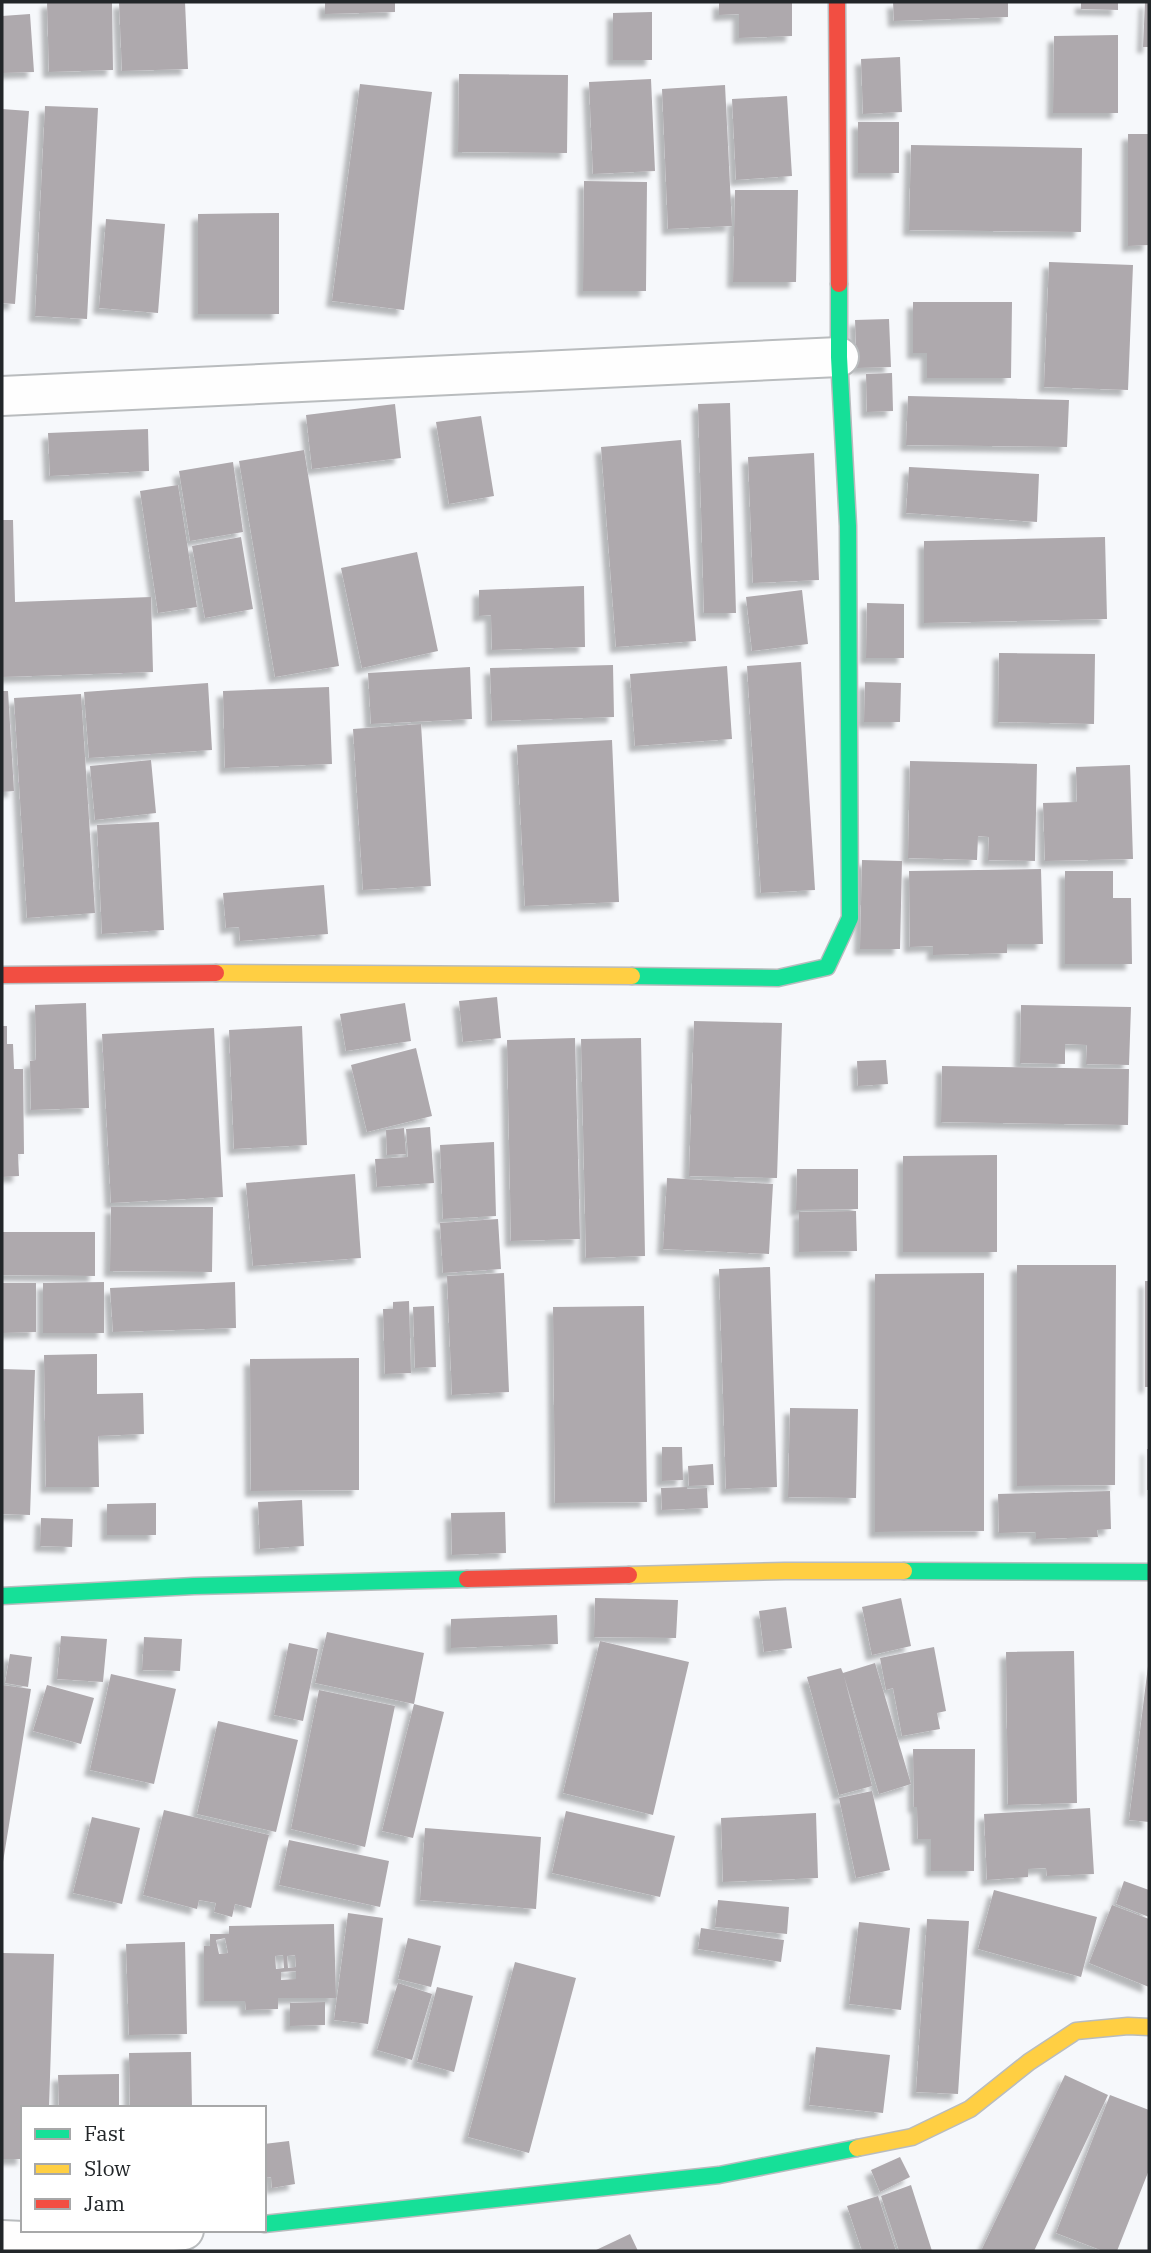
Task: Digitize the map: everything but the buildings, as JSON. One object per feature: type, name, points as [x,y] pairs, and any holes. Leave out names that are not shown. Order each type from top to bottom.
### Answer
[{"type":"street","points":[[2,975],[266,972],[778,978],[827,967],[850,918],[848,526],[838,357],[836,2]]},
{"type":"street","points":[[2,396],[838,357]]},
{"type":"street","points":[[2,1596],[194,1586],[785,1571],[1149,1573]]},
{"type":"street","points":[[266,2224],[719,2175],[912,2137],[970,2109],[1029,2062],[1076,2031],[1149,2026]]},
{"type":"street","points":[[2,2240],[44,2242],[161,2232]]},
{"type":"traffic: fast","points":[[632,976],[778,978],[827,967],[850,918],[848,526],[839,357],[839,284]]},
{"type":"traffic: fast","points":[[904,1571],[1149,1572]]},
{"type":"traffic: fast","points":[[2,1596],[194,1586],[467,1579]]},
{"type":"traffic: fast","points":[[266,2224],[719,2175],[857,2148]]},
{"type":"traffic: slow","points":[[216,973],[632,976]]},
{"type":"traffic: slow","points":[[629,1575],[904,1571]]},
{"type":"traffic: slow","points":[[857,2148],[912,2137],[970,2109],[1029,2062],[1076,2031],[1128,2026],[1149,2027]]},
{"type":"traffic: jam","points":[[837,2],[839,284]]},
{"type":"traffic: jam","points":[[2,975],[216,973]]},
{"type":"traffic: jam","points":[[467,1579],[629,1575]]}]
